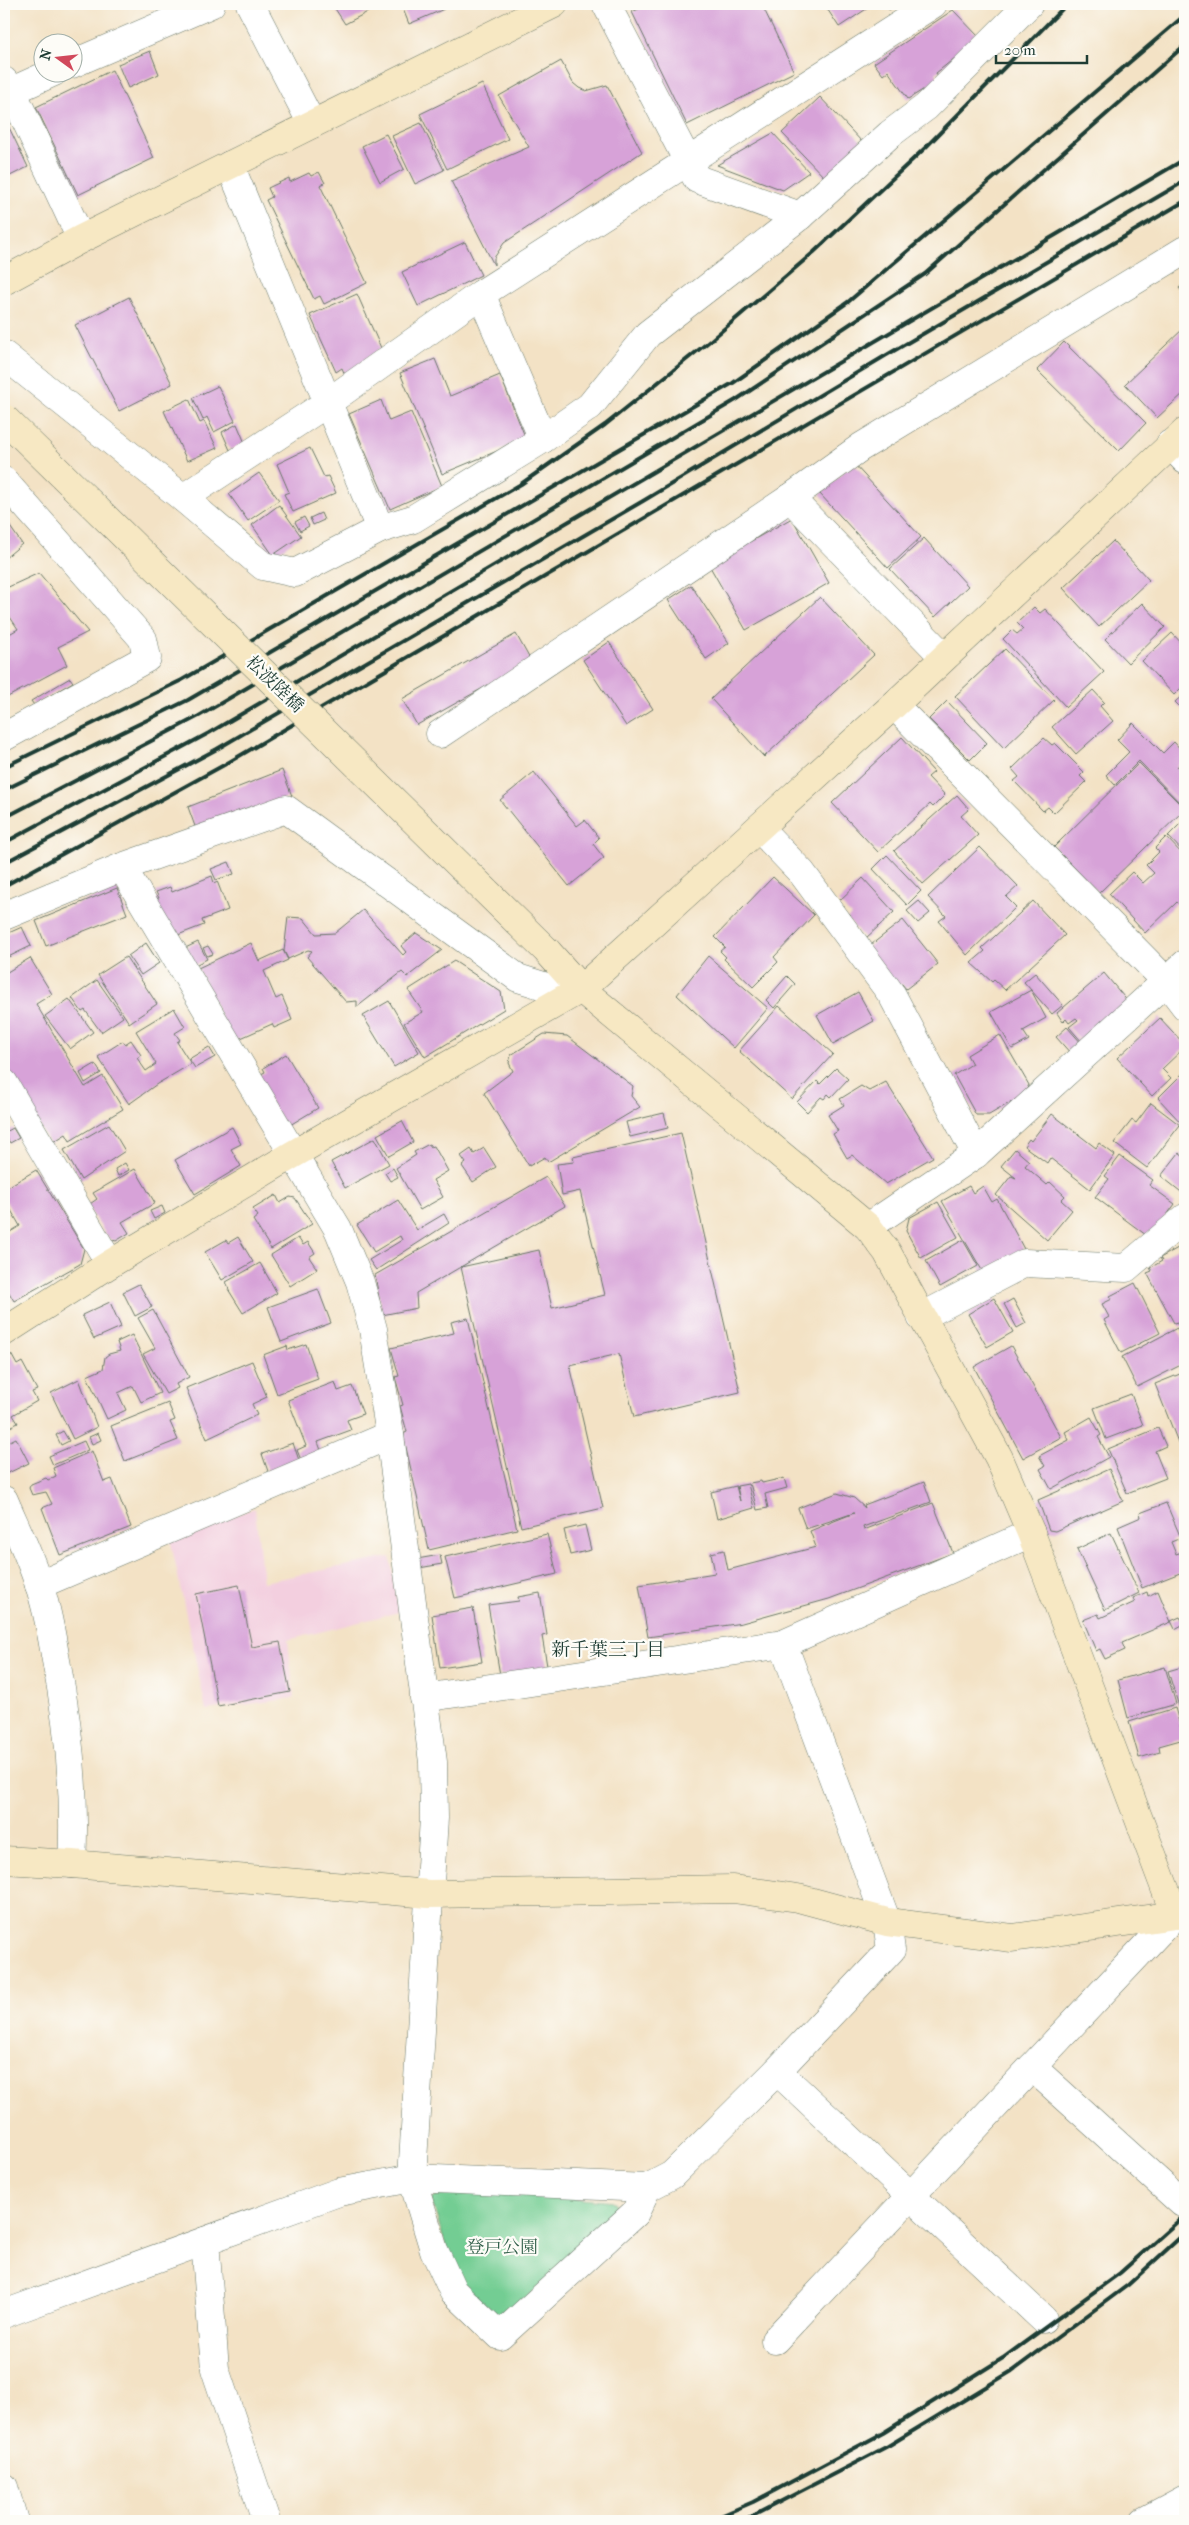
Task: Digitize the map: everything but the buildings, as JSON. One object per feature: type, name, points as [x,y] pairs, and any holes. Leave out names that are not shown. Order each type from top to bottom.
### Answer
[{"type":"street","points":[[82,60],[211,4]]},
{"type":"street","points":[[250,4],[312,124]]},
{"type":"street","points":[[4,281],[81,239],[554,4]]},
{"type":"street","points":[[606,4],[697,178],[800,216]]},
{"type":"street","points":[[182,498],[327,403],[481,294],[933,4]]},
{"type":"street","points":[[4,355],[182,498],[263,566],[295,573],[380,529],[414,518],[544,439],[590,406],[648,334],[800,216],[890,134],[926,107],[1029,4]]},
{"type":"street","points":[[32,79],[8,86],[81,239]]},
{"type":"street","points":[[230,165],[380,529]]},
{"type":"street","points":[[440,734],[861,448],[1185,250]]},
{"type":"street","points":[[481,294],[544,439]]},
{"type":"street","name":"松波陸橋","points":[[4,418],[547,951],[581,989],[868,1228],[887,1252],[999,1458],[1031,1533],[1182,1915]]},
{"type":"street","points":[[4,1332],[110,1264],[292,1155],[581,989],[894,705],[944,657],[1180,445]]},
{"type":"street","points":[[4,481],[143,639],[147,658],[4,737]]},
{"type":"street","points":[[790,498],[944,657]]},
{"type":"street","points":[[894,705],[1176,972],[1185,1006]]},
{"type":"street","points":[[4,916],[122,867],[286,809],[518,978],[547,987],[581,989]]},
{"type":"street","points":[[759,828],[802,874],[892,995],[976,1154]]},
{"type":"street","points":[[122,867],[292,1155],[338,1229],[360,1282],[373,1330],[390,1435],[433,1762],[434,1800],[412,2178],[434,2250],[453,2291],[500,2336],[635,2213],[647,2188]]},
{"type":"street","points":[[868,1228],[976,1154],[1176,972]]},
{"type":"street","points":[[4,1083],[110,1264]]},
{"type":"street","points":[[921,1317],[1025,1263],[1126,1268],[1185,1218]]},
{"type":"street","points":[[40,1585],[390,1435]]},
{"type":"street","points":[[4,1500],[40,1585],[68,1725],[74,1821],[72,1864]]},
{"type":"street","points":[[424,1698],[783,1644],[1031,1533]]},
{"type":"street","points":[[4,2314],[339,2192],[412,2178],[647,2188],[672,2175],[777,2071],[891,1950],[887,1922],[783,1644]]},
{"type":"street","points":[[4,1860],[429,1894],[733,1889],[798,1898],[887,1922],[1012,1938],[1182,1915]]},
{"type":"street","points":[[775,2340],[1032,2067],[1182,1915]]},
{"type":"street","points":[[1032,2067],[1182,2203]]},
{"type":"street","points":[[777,2071],[1042,2319]]},
{"type":"street","points":[[205,2241],[215,2368],[266,2521]]},
{"type":"street","points":[[4,2487],[14,2521]]},
{"type":"street","points":[[1144,2521],[1185,2499]]},
{"type":"shaded area","points":[[255,1508],[263,1582],[390,1557],[399,1612],[288,1640],[294,1698],[206,1710],[170,1538]]},
{"type":"green space","name":"登戸公園","points":[[450,2187],[615,2202],[619,2211],[501,2323],[459,2288],[431,2199]]},
{"type":"railway","points":[[4,767],[182,680],[521,484],[605,425],[711,340],[814,252],[925,148],[1067,4]]},
{"type":"railway","points":[[4,790],[188,700],[733,383],[848,302],[1185,15]]},
{"type":"railway","points":[[4,818],[199,716],[736,400],[925,274],[1185,45]]},
{"type":"railway","points":[[4,843],[209,733],[1185,159]]},
{"type":"railway","points":[[4,863],[217,749],[643,501],[885,356],[1185,181]]},
{"type":"railway","points":[[4,886],[224,765],[1185,201]]},
{"type":"railway","points":[[709,2521],[753,2502],[883,2433],[1003,2358],[1120,2273],[1185,2215]]},
{"type":"railway","points":[[743,2521],[888,2446],[1012,2371],[1128,2285],[1185,2233]]},
{"type":"district","name":"新千葉三丁目","points":[[608,1649]]}]
